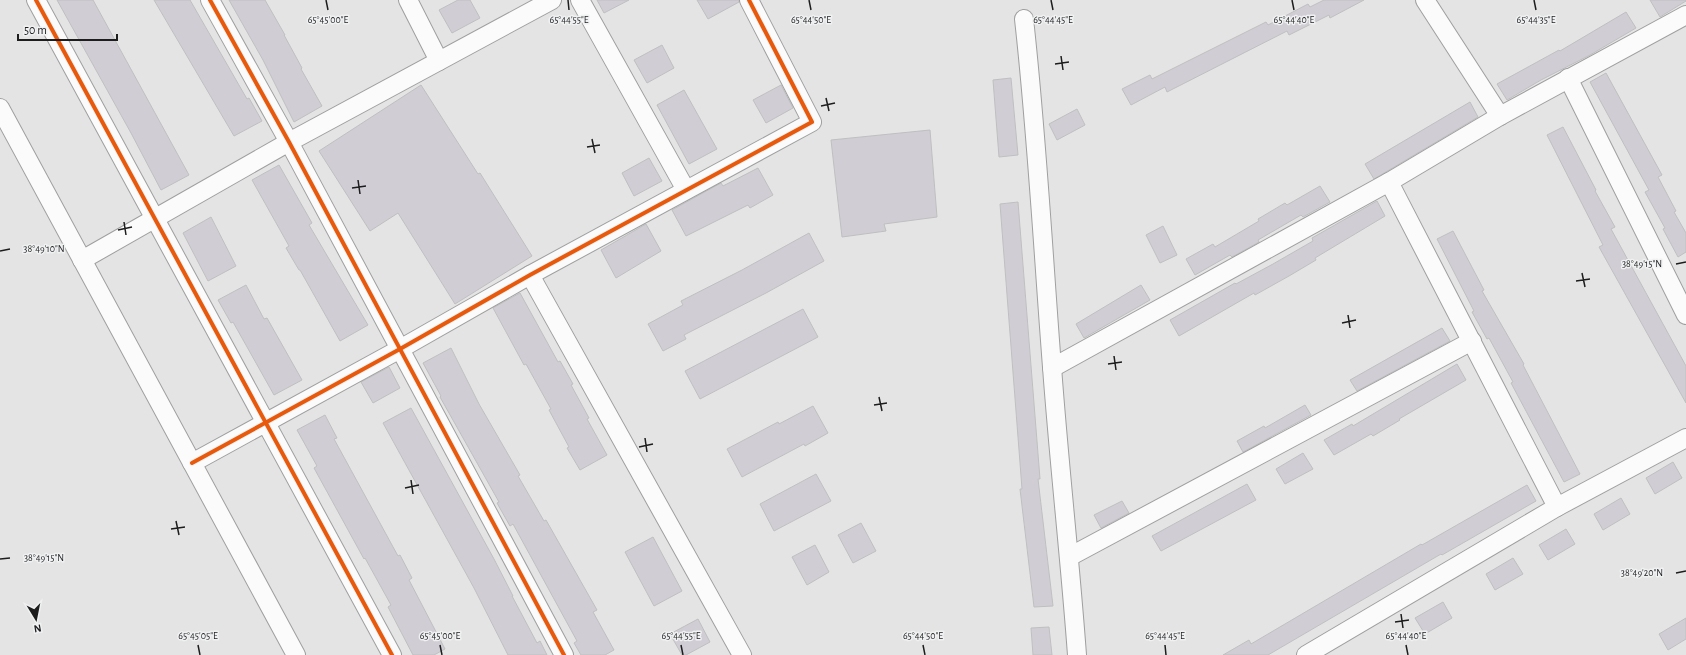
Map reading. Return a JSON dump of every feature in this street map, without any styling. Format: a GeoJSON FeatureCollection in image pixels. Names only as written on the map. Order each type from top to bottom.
{"type":"FeatureCollection","features":[{"type":"Feature","properties":{"kind":"street"},"geometry":{"type":"LineString","coordinates":[[36,0],[392,655]]}},
{"type":"Feature","properties":{"kind":"street"},"geometry":{"type":"LineString","coordinates":[[210,0],[289,142],[564,655]]}},
{"type":"Feature","properties":{"kind":"street"},"geometry":{"type":"LineString","coordinates":[[408,0],[439,61]]}},
{"type":"Feature","properties":{"kind":"street"},"geometry":{"type":"LineString","coordinates":[[82,260],[289,142],[552,0]]}},
{"type":"Feature","properties":{"kind":"street"},"geometry":{"type":"LineString","coordinates":[[580,0],[686,190]]}},
{"type":"Feature","properties":{"kind":"street"},"geometry":{"type":"LineString","coordinates":[[192,463],[266,421],[400,349],[530,275],[812,122],[749,0]]}},
{"type":"Feature","properties":{"kind":"street"},"geometry":{"type":"LineString","coordinates":[[1425,0],[1500,116]]}},
{"type":"Feature","properties":{"kind":"street"},"geometry":{"type":"LineString","coordinates":[[1052,368],[1389,182],[1500,116],[1568,78],[1686,15]]}},
{"type":"Feature","properties":{"kind":"street"},"geometry":{"type":"LineString","coordinates":[[1024,19],[1034,105],[1052,368],[1070,557],[1077,655]]}},
{"type":"Feature","properties":{"kind":"street"},"geometry":{"type":"LineString","coordinates":[[1568,78],[1686,315]]}},
{"type":"Feature","properties":{"kind":"street"},"geometry":{"type":"LineString","coordinates":[[0,108],[296,655]]}},
{"type":"Feature","properties":{"kind":"street"},"geometry":{"type":"LineString","coordinates":[[1389,182],[1557,507]]}},
{"type":"Feature","properties":{"kind":"street"},"geometry":{"type":"LineString","coordinates":[[530,275],[742,655]]}},
{"type":"Feature","properties":{"kind":"street"},"geometry":{"type":"LineString","coordinates":[[1070,557],[1472,341]]}},
{"type":"Feature","properties":{"kind":"street"},"geometry":{"type":"LineString","coordinates":[[1306,655],[1557,507],[1686,438]]}},
{"type":"Feature","properties":{"kind":"building"},"geometry":{"type":"Polygon","coordinates":[[[57,0],[93,0],[189,175],[161,190],[57,0]]]}},
{"type":"Feature","properties":{"kind":"building"},"geometry":{"type":"Polygon","coordinates":[[[154,0],[190,0],[247,99],[249,98],[262,121],[234,136],[154,0]]]}},
{"type":"Feature","properties":{"kind":"building"},"geometry":{"type":"Polygon","coordinates":[[[229,0],[265,0],[322,106],[294,122],[263,60],[229,0]]]}},
{"type":"Feature","properties":{"kind":"building"},"geometry":{"type":"Polygon","coordinates":[[[458,0],[470,0],[480,18],[452,33],[439,10],[458,0]]]}},
{"type":"Feature","properties":{"kind":"building"},"geometry":{"type":"Polygon","coordinates":[[[597,0],[629,0],[604,13],[597,0]]]}},
{"type":"Feature","properties":{"kind":"building"},"geometry":{"type":"Polygon","coordinates":[[[697,0],[739,0],[739,2],[708,19],[697,0]]]}},
{"type":"Feature","properties":{"kind":"building"},"geometry":{"type":"Polygon","coordinates":[[[1324,0],[1364,0],[1330,18],[1329,15],[1289,35],[1287,31],[1167,92],[1165,87],[1131,105],[1122,89],[1150,75],[1152,79],[1266,22],[1268,25],[1308,4],[1310,7],[1324,0]]]}},
{"type":"Feature","properties":{"kind":"building"},"geometry":{"type":"Polygon","coordinates":[[[1650,0],[1686,0],[1686,1],[1660,17],[1650,0]]]}},
{"type":"Feature","properties":{"kind":"building"},"geometry":{"type":"Polygon","coordinates":[[[1626,12],[1636,28],[1507,100],[1497,84],[1559,50],[1560,51],[1626,12]]]}},
{"type":"Feature","properties":{"kind":"building"},"geometry":{"type":"Polygon","coordinates":[[[662,45],[674,68],[647,83],[634,60],[662,45]]]}},
{"type":"Feature","properties":{"kind":"building"},"geometry":{"type":"Polygon","coordinates":[[[1606,73],[1662,175],[1658,177],[1676,211],[1674,212],[1686,233],[1686,252],[1678,257],[1663,229],[1665,228],[1645,192],[1649,190],[1590,82],[1606,73]]]}},
{"type":"Feature","properties":{"kind":"building"},"geometry":{"type":"Polygon","coordinates":[[[1011,78],[1018,155],[999,157],[993,80],[1011,78]]]}},
{"type":"Feature","properties":{"kind":"building"},"geometry":{"type":"Polygon","coordinates":[[[421,85],[478,174],[480,173],[532,256],[455,304],[398,213],[370,231],[319,151],[421,85]]]}},
{"type":"Feature","properties":{"kind":"building"},"geometry":{"type":"Polygon","coordinates":[[[781,85],[793,108],[766,123],[753,100],[781,85]]]}},
{"type":"Feature","properties":{"kind":"building"},"geometry":{"type":"Polygon","coordinates":[[[684,90],[717,149],[689,164],[657,105],[684,90]]]}},
{"type":"Feature","properties":{"kind":"building"},"geometry":{"type":"Polygon","coordinates":[[[1470,102],[1478,117],[1374,179],[1365,164],[1470,102]]]}},
{"type":"Feature","properties":{"kind":"building"},"geometry":{"type":"Polygon","coordinates":[[[1077,109],[1085,125],[1057,140],[1049,124],[1077,109]]]}},
{"type":"Feature","properties":{"kind":"building"},"geometry":{"type":"Polygon","coordinates":[[[1563,127],[1615,227],[1611,229],[1686,366],[1686,403],[1599,247],[1603,245],[1547,135],[1563,127]]]}},
{"type":"Feature","properties":{"kind":"building"},"geometry":{"type":"Polygon","coordinates":[[[930,130],[937,217],[884,224],[886,231],[842,237],[831,140],[930,130]]]}},
{"type":"Feature","properties":{"kind":"building"},"geometry":{"type":"Polygon","coordinates":[[[649,158],[662,181],[634,196],[622,173],[649,158]]]}},
{"type":"Feature","properties":{"kind":"building"},"geometry":{"type":"Polygon","coordinates":[[[279,165],[312,223],[309,225],[368,325],[340,341],[286,248],[289,246],[252,180],[279,165]]]}},
{"type":"Feature","properties":{"kind":"building"},"geometry":{"type":"Polygon","coordinates":[[[758,168],[773,195],[750,208],[748,205],[686,236],[672,210],[721,183],[723,186],[758,168]]]}},
{"type":"Feature","properties":{"kind":"building"},"geometry":{"type":"Polygon","coordinates":[[[1320,186],[1330,202],[1303,217],[1301,215],[1258,240],[1259,242],[1232,257],[1230,255],[1195,275],[1186,259],[1213,244],[1215,247],[1259,221],[1258,219],[1285,203],[1287,205],[1320,186]]]}},
{"type":"Feature","properties":{"kind":"building"},"geometry":{"type":"Polygon","coordinates":[[[1377,201],[1385,216],[1315,258],[1316,260],[1289,276],[1255,295],[1254,293],[1179,336],[1170,320],[1235,283],[1236,284],[1273,264],[1313,241],[1312,238],[1377,201]]]}},
{"type":"Feature","properties":{"kind":"building"},"geometry":{"type":"Polygon","coordinates":[[[1018,202],[1040,479],[1038,479],[1053,606],[1034,607],[1020,489],[1022,489],[1000,204],[1018,202]]]}},
{"type":"Feature","properties":{"kind":"building"},"geometry":{"type":"Polygon","coordinates":[[[211,217],[236,266],[208,281],[183,233],[211,217]]]}},
{"type":"Feature","properties":{"kind":"building"},"geometry":{"type":"Polygon","coordinates":[[[646,224],[661,251],[616,278],[601,250],[646,224]]]}},
{"type":"Feature","properties":{"kind":"building"},"geometry":{"type":"Polygon","coordinates":[[[1163,226],[1177,255],[1160,263],[1146,235],[1163,226]]]}},
{"type":"Feature","properties":{"kind":"building"},"geometry":{"type":"Polygon","coordinates":[[[1453,231],[1484,290],[1482,291],[1524,364],[1523,365],[1580,474],[1564,482],[1511,383],[1513,382],[1489,338],[1487,339],[1472,312],[1474,311],[1437,239],[1453,231]]]}},
{"type":"Feature","properties":{"kind":"building"},"geometry":{"type":"Polygon","coordinates":[[[809,233],[824,261],[684,335],[686,339],[663,351],[648,324],[683,305],[681,301],[742,270],[809,233]]]}},
{"type":"Feature","properties":{"kind":"building"},"geometry":{"type":"Polygon","coordinates":[[[246,285],[264,319],[267,318],[302,380],[274,395],[233,322],[231,323],[218,300],[246,285]]]}},
{"type":"Feature","properties":{"kind":"building"},"geometry":{"type":"Polygon","coordinates":[[[1141,285],[1150,300],[1084,338],[1076,324],[1141,285]]]}},
{"type":"Feature","properties":{"kind":"building"},"geometry":{"type":"Polygon","coordinates":[[[520,293],[558,362],[560,361],[573,384],[571,385],[589,418],[587,419],[607,455],[580,470],[567,448],[569,447],[549,410],[551,409],[526,364],[524,365],[493,308],[520,293]]]}},
{"type":"Feature","properties":{"kind":"building"},"geometry":{"type":"Polygon","coordinates":[[[803,309],[818,337],[700,399],[685,371],[803,309]]]}},
{"type":"Feature","properties":{"kind":"building"},"geometry":{"type":"Polygon","coordinates":[[[1442,328],[1450,341],[1357,391],[1350,380],[1442,328]]]}},
{"type":"Feature","properties":{"kind":"building"},"geometry":{"type":"Polygon","coordinates":[[[451,348],[479,404],[520,475],[518,476],[544,521],[546,520],[597,610],[593,612],[614,650],[605,655],[581,655],[574,643],[577,641],[513,524],[510,526],[497,503],[499,502],[440,397],[441,396],[423,363],[451,348]]]}},
{"type":"Feature","properties":{"kind":"building"},"geometry":{"type":"Polygon","coordinates":[[[1457,364],[1466,380],[1373,436],[1371,434],[1334,455],[1324,440],[1352,424],[1353,426],[1457,364]]]}},
{"type":"Feature","properties":{"kind":"building"},"geometry":{"type":"Polygon","coordinates":[[[389,367],[400,388],[373,403],[361,382],[389,367]]]}},
{"type":"Feature","properties":{"kind":"building"},"geometry":{"type":"Polygon","coordinates":[[[1305,405],[1311,415],[1243,452],[1237,441],[1264,426],[1265,428],[1305,405]]]}},
{"type":"Feature","properties":{"kind":"building"},"geometry":{"type":"Polygon","coordinates":[[[813,406],[828,433],[742,477],[727,449],[778,422],[779,424],[813,406]]]}},
{"type":"Feature","properties":{"kind":"building"},"geometry":{"type":"Polygon","coordinates":[[[411,408],[494,559],[537,643],[540,641],[547,655],[508,655],[474,588],[383,423],[411,408]]]}},
{"type":"Feature","properties":{"kind":"building"},"geometry":{"type":"Polygon","coordinates":[[[325,415],[337,438],[334,439],[398,556],[400,555],[412,578],[409,580],[445,649],[434,655],[413,655],[388,607],[391,605],[314,468],[317,466],[297,430],[325,415]]]}},
{"type":"Feature","properties":{"kind":"building"},"geometry":{"type":"Polygon","coordinates":[[[1303,453],[1313,469],[1285,484],[1276,469],[1303,453]]]}},
{"type":"Feature","properties":{"kind":"building"},"geometry":{"type":"Polygon","coordinates":[[[1673,462],[1682,478],[1655,494],[1646,478],[1673,462]]]}},
{"type":"Feature","properties":{"kind":"building"},"geometry":{"type":"Polygon","coordinates":[[[816,474],[831,501],[774,531],[760,504],[816,474]]]}},
{"type":"Feature","properties":{"kind":"building"},"geometry":{"type":"Polygon","coordinates":[[[1247,484],[1256,500],[1161,551],[1152,536],[1247,484]]]}},
{"type":"Feature","properties":{"kind":"building"},"geometry":{"type":"Polygon","coordinates":[[[1527,485],[1536,501],[1442,555],[1441,554],[1268,655],[1223,655],[1249,640],[1251,644],[1421,544],[1422,545],[1527,485]]]}},
{"type":"Feature","properties":{"kind":"building"},"geometry":{"type":"Polygon","coordinates":[[[1621,498],[1630,514],[1603,530],[1594,514],[1621,498]]]}},
{"type":"Feature","properties":{"kind":"building"},"geometry":{"type":"Polygon","coordinates":[[[1122,501],[1129,513],[1101,528],[1094,515],[1122,501]]]}},
{"type":"Feature","properties":{"kind":"building"},"geometry":{"type":"Polygon","coordinates":[[[861,523],[876,551],[853,563],[838,535],[861,523]]]}},
{"type":"Feature","properties":{"kind":"building"},"geometry":{"type":"Polygon","coordinates":[[[1566,529],[1575,544],[1548,560],[1539,545],[1566,529]]]}},
{"type":"Feature","properties":{"kind":"building"},"geometry":{"type":"Polygon","coordinates":[[[653,537],[682,591],[654,606],[625,552],[653,537]]]}},
{"type":"Feature","properties":{"kind":"building"},"geometry":{"type":"Polygon","coordinates":[[[815,545],[829,572],[807,585],[792,557],[815,545]]]}},
{"type":"Feature","properties":{"kind":"building"},"geometry":{"type":"Polygon","coordinates":[[[1513,558],[1523,574],[1495,590],[1486,574],[1513,558]]]}},
{"type":"Feature","properties":{"kind":"building"},"geometry":{"type":"Polygon","coordinates":[[[1443,602],[1452,618],[1425,634],[1415,618],[1443,602]]]}},
{"type":"Feature","properties":{"kind":"building"},"geometry":{"type":"Polygon","coordinates":[[[1686,618],[1686,639],[1668,650],[1659,634],[1686,618]]]}},
{"type":"Feature","properties":{"kind":"building"},"geometry":{"type":"Polygon","coordinates":[[[698,619],[710,642],[686,655],[682,655],[670,634],[698,619]]]}},
{"type":"Feature","properties":{"kind":"building"},"geometry":{"type":"Polygon","coordinates":[[[1049,627],[1052,655],[1033,655],[1031,628],[1049,627]]]}},
{"type":"Feature","properties":{"kind":"cycle path"},"geometry":{"type":"LineString","coordinates":[[36,0],[392,655]]}},
{"type":"Feature","properties":{"kind":"cycle path"},"geometry":{"type":"LineString","coordinates":[[210,0],[289,142],[564,655]]}},
{"type":"Feature","properties":{"kind":"cycle path"},"geometry":{"type":"LineString","coordinates":[[192,463],[400,349],[530,275],[812,122],[749,0]]}}]}
